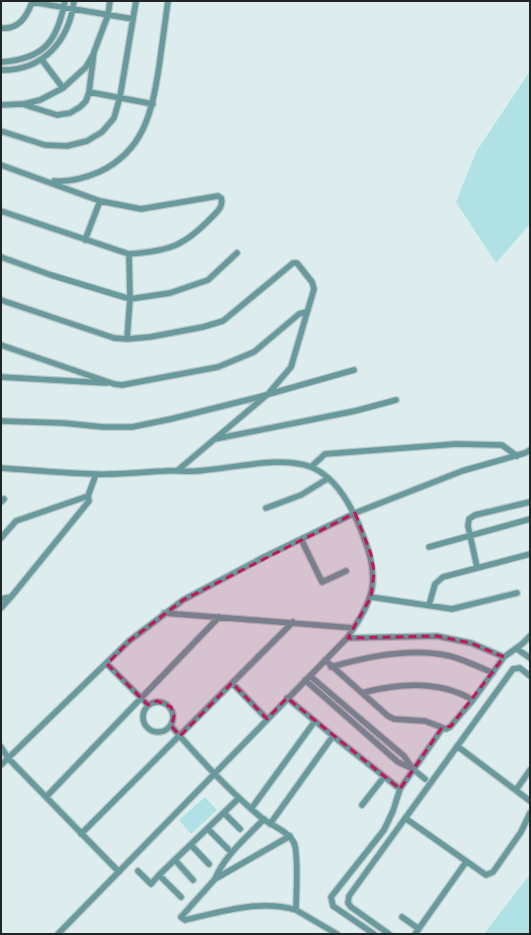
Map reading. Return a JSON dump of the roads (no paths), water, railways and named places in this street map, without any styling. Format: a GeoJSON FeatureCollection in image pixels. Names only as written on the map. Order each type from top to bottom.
{"type":"FeatureCollection","features":[{"type":"Feature","properties":{"kind":"street"},"geometry":{"type":"LineString","coordinates":[[1,28],[6,28],[21,22],[29,11],[31,1],[63,8],[133,19]]}},
{"type":"Feature","properties":{"kind":"street"},"geometry":{"type":"LineString","coordinates":[[1,62],[21,61],[32,57],[44,48],[62,21],[64,1]]}},
{"type":"Feature","properties":{"kind":"street"},"geometry":{"type":"LineString","coordinates":[[1,70],[28,67],[42,60],[59,42],[67,27],[74,1]]}},
{"type":"Feature","properties":{"kind":"street"},"geometry":{"type":"LineString","coordinates":[[1,105],[22,104],[40,100],[62,88],[86,67],[94,52],[108,15],[110,1]]}},
{"type":"Feature","properties":{"kind":"street"},"geometry":{"type":"LineString","coordinates":[[1,131],[45,145],[67,146],[86,142],[102,132],[114,118],[120,97],[136,1]]}},
{"type":"Feature","properties":{"kind":"street"},"geometry":{"type":"LineString","coordinates":[[46,180],[61,182],[90,176],[107,168],[121,158],[139,138],[154,104],[168,1]]}},
{"type":"Feature","properties":{"kind":"street"},"geometry":{"type":"LineString","coordinates":[[22,104],[57,115],[70,114],[86,102],[89,92],[94,52]]}},
{"type":"Feature","properties":{"kind":"street"},"geometry":{"type":"LineString","coordinates":[[42,60],[62,88]]}},
{"type":"Feature","properties":{"kind":"street"},"geometry":{"type":"LineString","coordinates":[[89,92],[154,104]]}},
{"type":"Feature","properties":{"kind":"street"},"geometry":{"type":"LineString","coordinates":[[1,165],[46,180],[100,201],[141,209],[218,196],[221,198],[222,204],[194,235],[157,252],[130,254],[1,211]]}},
{"type":"Feature","properties":{"kind":"street"},"geometry":{"type":"LineString","coordinates":[[85,240],[100,201]]}},
{"type":"Feature","properties":{"kind":"street"},"geometry":{"type":"LineString","coordinates":[[1,257],[51,275],[130,299],[170,293],[208,280],[237,253]]}},
{"type":"Feature","properties":{"kind":"street"},"geometry":{"type":"LineString","coordinates":[[127,339],[130,299],[130,254]]}},
{"type":"Feature","properties":{"kind":"street"},"geometry":{"type":"LineString","coordinates":[[1,300],[100,334],[127,339],[203,327],[223,321],[292,262],[297,263],[312,282],[314,289],[291,366],[268,394],[178,470]]}},
{"type":"Feature","properties":{"kind":"street"},"geometry":{"type":"LineString","coordinates":[[1,377],[122,385],[218,367],[254,352],[299,314],[306,312]]}},
{"type":"Feature","properties":{"kind":"street"},"geometry":{"type":"LineString","coordinates":[[1,345],[114,384]]}},
{"type":"Feature","properties":{"kind":"street"},"geometry":{"type":"LineString","coordinates":[[1,422],[63,423],[103,427],[132,427],[171,420],[354,370]]}},
{"type":"Feature","properties":{"kind":"street"},"geometry":{"type":"LineString","coordinates":[[214,439],[355,412],[396,400]]}},
{"type":"Feature","properties":{"kind":"street"},"geometry":{"type":"LineString","coordinates":[[312,467],[325,454],[456,444],[502,445],[517,456]]}},
{"type":"Feature","properties":{"kind":"street"},"geometry":{"type":"LineString","coordinates":[[1,765],[107,664],[129,641],[183,600],[264,557],[355,513],[462,471],[517,456],[530,450]]}},
{"type":"Feature","properties":{"kind":"street"},"geometry":{"type":"LineString","coordinates":[[1,468],[96,474],[178,470],[196,471],[286,462],[312,467],[327,478],[343,495],[355,513],[373,563],[371,597],[347,638],[58,934]]}},
{"type":"Feature","properties":{"kind":"street"},"geometry":{"type":"LineString","coordinates":[[1,608],[89,501],[88,496],[96,474]]}},
{"type":"Feature","properties":{"kind":"street"},"geometry":{"type":"LineString","coordinates":[[266,508],[301,495],[327,478]]}},
{"type":"Feature","properties":{"kind":"street"},"geometry":{"type":"LineString","coordinates":[[1,538],[16,521],[88,496]]}},
{"type":"Feature","properties":{"kind":"street"},"geometry":{"type":"LineString","coordinates":[[477,567],[467,523],[472,516],[530,502]]}},
{"type":"Feature","properties":{"kind":"street"},"geometry":{"type":"LineString","coordinates":[[428,548],[530,519]]}},
{"type":"Feature","properties":{"kind":"street"},"geometry":{"type":"LineString","coordinates":[[301,539],[322,582],[346,571]]}},
{"type":"Feature","properties":{"kind":"street"},"geometry":{"type":"LineString","coordinates":[[429,605],[433,589],[439,580],[448,575],[530,554]]}},
{"type":"Feature","properties":{"kind":"street"},"geometry":{"type":"LineString","coordinates":[[371,597],[456,608],[517,593]]}},
{"type":"Feature","properties":{"kind":"street"},"geometry":{"type":"LineString","coordinates":[[1,599],[11,596]]}},
{"type":"Feature","properties":{"kind":"street"},"geometry":{"type":"LineString","coordinates":[[164,613],[354,628]]}},
{"type":"Feature","properties":{"kind":"street"},"geometry":{"type":"LineString","coordinates":[[46,797],[219,617]]}},
{"type":"Feature","properties":{"kind":"street"},"geometry":{"type":"LineString","coordinates":[[81,834],[293,622]]}},
{"type":"Feature","properties":{"kind":"street"},"geometry":{"type":"LineString","coordinates":[[347,638],[437,636],[472,643],[504,657]]}},
{"type":"Feature","properties":{"kind":"street"},"geometry":{"type":"LineString","coordinates":[[325,660],[331,667],[391,718],[425,721],[442,729],[450,728],[473,700],[504,657],[517,649],[530,636]]}},
{"type":"Feature","properties":{"kind":"street"},"geometry":{"type":"LineString","coordinates":[[517,649],[530,658]]}},
{"type":"Feature","properties":{"kind":"street"},"geometry":{"type":"LineString","coordinates":[[331,667],[383,655],[431,653],[460,659],[493,673]]}},
{"type":"Feature","properties":{"kind":"street"},"geometry":{"type":"LineString","coordinates":[[107,664],[148,705]]}},
{"type":"Feature","properties":{"kind":"street"},"geometry":{"type":"LineString","coordinates":[[389,934],[351,906],[348,903],[348,898],[405,818],[429,781],[457,746],[513,669],[520,668],[530,676]]}},
{"type":"Feature","properties":{"kind":"street"},"geometry":{"type":"LineString","coordinates":[[310,676],[404,756],[413,768],[429,781]]}},
{"type":"Feature","properties":{"kind":"street"},"geometry":{"type":"LineString","coordinates":[[305,680],[398,762],[413,768]]}},
{"type":"Feature","properties":{"kind":"street"},"geometry":{"type":"LineString","coordinates":[[232,683],[267,719]]}},
{"type":"Feature","properties":{"kind":"street"},"geometry":{"type":"LineString","coordinates":[[362,693],[389,687],[425,686],[450,689],[473,700]]}},
{"type":"Feature","properties":{"kind":"street"},"geometry":{"type":"LineString","coordinates":[[287,698],[400,789]]}},
{"type":"Feature","properties":{"kind":"street"},"geometry":{"type":"LineString","coordinates":[[157,701],[170,707],[174,716],[171,726],[157,732],[148,728],[143,719],[143,714],[148,705],[157,701]]}},
{"type":"Feature","properties":{"kind":"street"},"geometry":{"type":"LineString","coordinates":[[252,809],[315,721]]}},
{"type":"Feature","properties":{"kind":"street"},"geometry":{"type":"LineString","coordinates":[[171,726],[213,774],[270,824],[290,836],[294,842],[296,852],[296,910]]}},
{"type":"Feature","properties":{"kind":"street"},"geometry":{"type":"LineString","coordinates":[[374,934],[334,906],[331,897],[384,830],[394,811],[400,789],[413,768],[442,729]]}},
{"type":"Feature","properties":{"kind":"street"},"geometry":{"type":"LineString","coordinates":[[270,824],[333,736]]}},
{"type":"Feature","properties":{"kind":"street"},"geometry":{"type":"LineString","coordinates":[[457,746],[530,801]]}},
{"type":"Feature","properties":{"kind":"street"},"geometry":{"type":"LineString","coordinates":[[1,747],[8,758],[119,872]]}},
{"type":"Feature","properties":{"kind":"street"},"geometry":{"type":"LineString","coordinates":[[516,790],[530,770]]}},
{"type":"Feature","properties":{"kind":"street"},"geometry":{"type":"LineString","coordinates":[[362,806],[384,777]]}},
{"type":"Feature","properties":{"kind":"street"},"geometry":{"type":"LineString","coordinates":[[138,871],[151,884],[239,798]]}},
{"type":"Feature","properties":{"kind":"street"},"geometry":{"type":"LineString","coordinates":[[224,813],[240,829]]}},
{"type":"Feature","properties":{"kind":"street"},"geometry":{"type":"LineString","coordinates":[[405,818],[483,874],[489,874],[493,872],[521,832],[530,813]]}},
{"type":"Feature","properties":{"kind":"street"},"geometry":{"type":"LineString","coordinates":[[216,879],[218,872],[232,852],[264,819]]}},
{"type":"Feature","properties":{"kind":"street"},"geometry":{"type":"LineString","coordinates":[[208,829],[228,849]]}},
{"type":"Feature","properties":{"kind":"street"},"geometry":{"type":"LineString","coordinates":[[290,836],[216,879],[182,915],[182,919],[247,907],[268,905],[296,910],[337,934]]}},
{"type":"Feature","properties":{"kind":"street"},"geometry":{"type":"LineString","coordinates":[[191,845],[209,864]]}},
{"type":"Feature","properties":{"kind":"street"},"geometry":{"type":"LineString","coordinates":[[175,860],[193,880]]}},
{"type":"Feature","properties":{"kind":"street"},"geometry":{"type":"LineString","coordinates":[[402,917],[417,931],[466,862]]}},
{"type":"Feature","properties":{"kind":"street"},"geometry":{"type":"LineString","coordinates":[[159,875],[181,897]]}}]}
